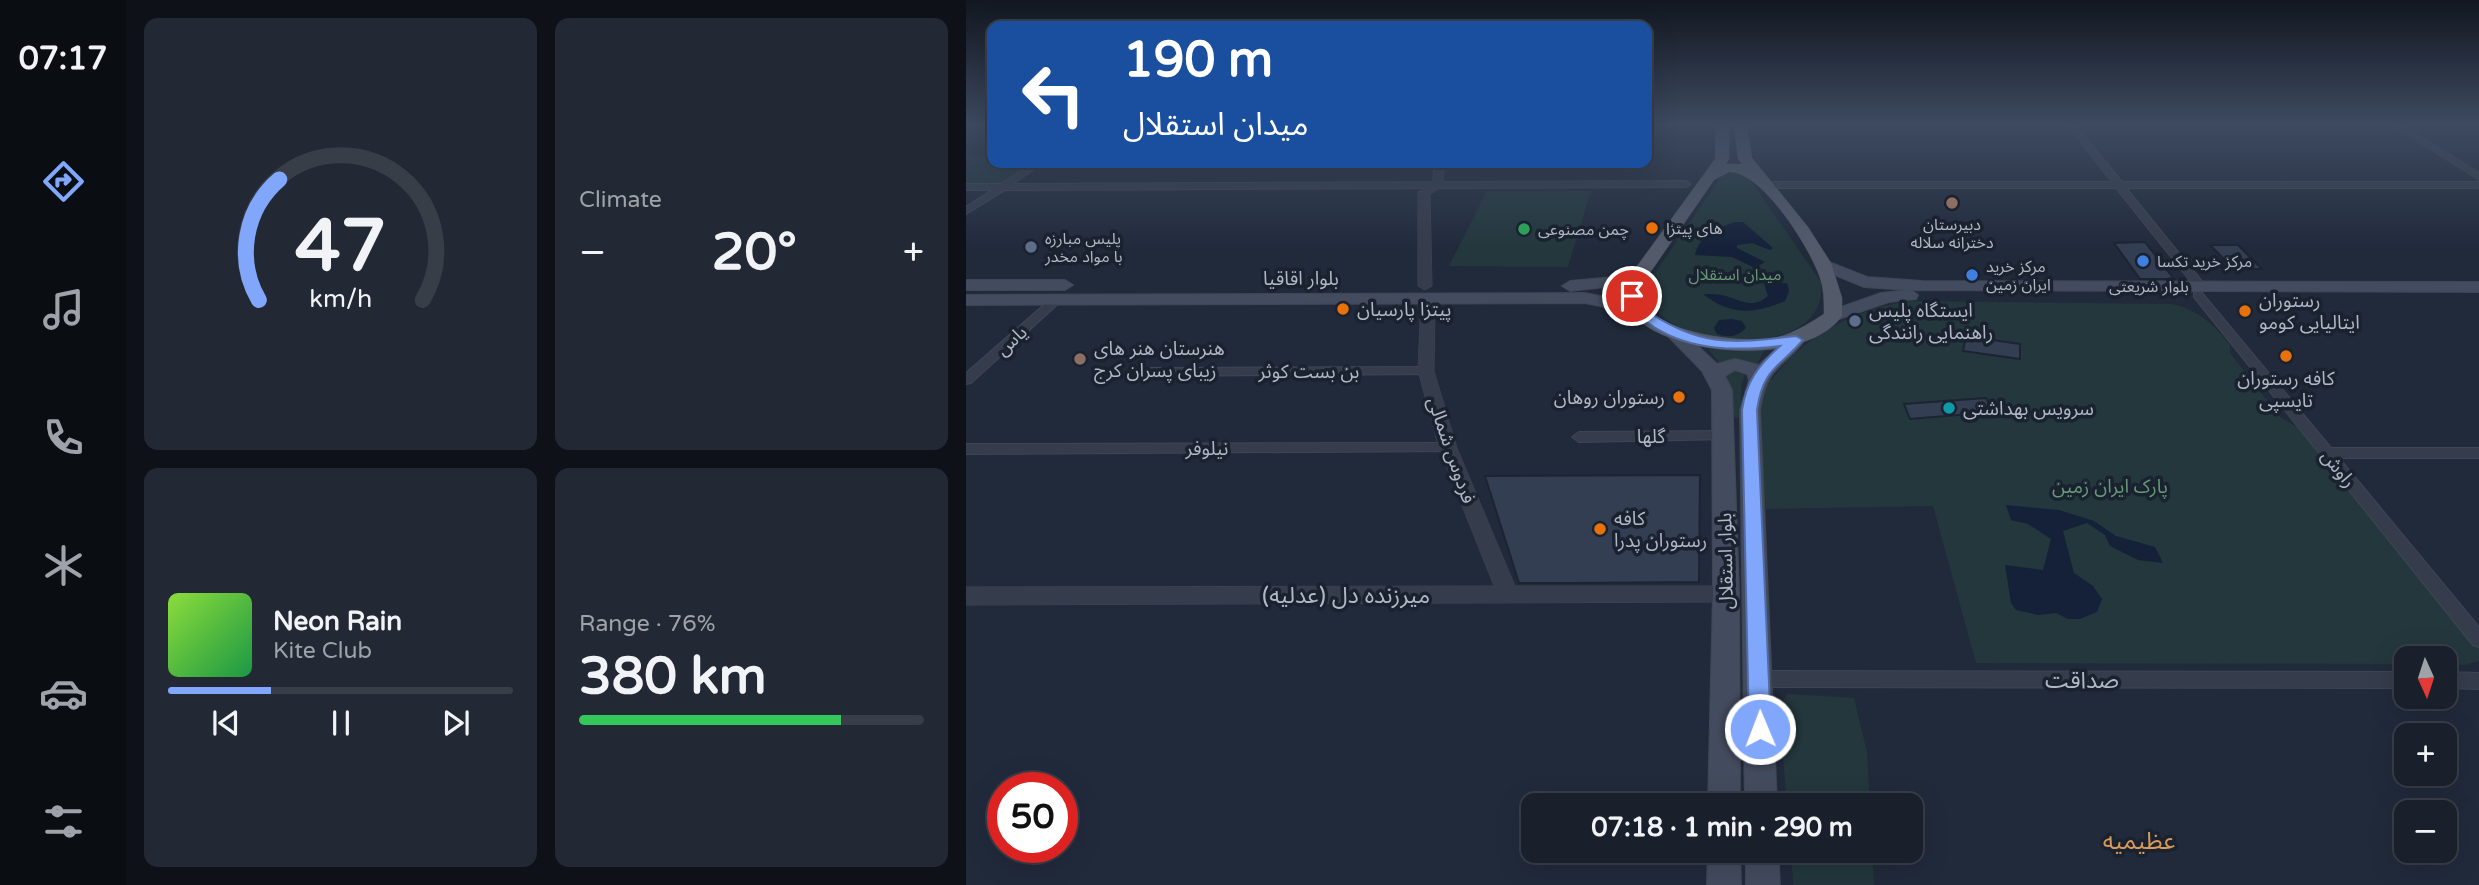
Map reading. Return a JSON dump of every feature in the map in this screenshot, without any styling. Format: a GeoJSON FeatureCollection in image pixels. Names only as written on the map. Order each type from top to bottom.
{"type":"FeatureCollection","features":[{"type":"Feature","properties":{"kind":"main road"},"geometry":{"type":"LineString","coordinates":[[1719,166],[1636,280],[1632,287],[1635,308],[1676,335],[1716,374],[1722,367],[1746,365],[1756,371],[1758,379]]}},
{"type":"Feature","properties":{"kind":"main road"},"geometry":{"type":"LineString","coordinates":[[1676,335],[1725,346],[1768,345],[1796,340],[1833,316],[1836,298],[1824,265],[1752,166]]}},
{"type":"Feature","properties":{"kind":"main road"},"geometry":{"type":"LineString","coordinates":[[1713,176],[1720,169],[1729,168],[1763,179]]}},
{"type":"Feature","properties":{"kind":"main road","name":"بلوار شریعتی"},"geometry":{"type":"LineString","coordinates":[[1824,265],[1864,282],[1922,286],[2479,296]]}},
{"type":"Feature","properties":{"kind":"main road","name":"بلوار اقاقیا"},"geometry":{"type":"LineString","coordinates":[[966,300],[1427,292],[1588,286],[1636,280]]}},
{"type":"Feature","properties":{"kind":"main road"},"geometry":{"type":"LineString","coordinates":[[1864,282],[1855,286],[1854,291],[1867,297],[1887,297]]}},
{"type":"Feature","properties":{"kind":"main road","name":"بلوار اقاقیا"},"geometry":{"type":"LineString","coordinates":[[966,285],[1427,292],[1585,298],[1635,308]]}},
{"type":"Feature","properties":{"kind":"main road","name":"بلوار شریعتی"},"geometry":{"type":"LineString","coordinates":[[1833,316],[1887,297],[2479,287]]}},
{"type":"Feature","properties":{"kind":"main road","name":"بلوار استقلال"},"geometry":{"type":"LineString","coordinates":[[1762,793],[1749,410],[1752,391],[1758,379],[1773,358],[1796,340]]}},
{"type":"Feature","properties":{"kind":"main road","name":"بلوار استقلال"},"geometry":{"type":"LineString","coordinates":[[1716,374],[1722,390],[1724,436],[1724,793]]}},
{"type":"Feature","properties":{"kind":"main road"},"geometry":{"type":"LineString","coordinates":[[1724,863],[1724,885]]}},
{"type":"Feature","properties":{"kind":"main road"},"geometry":{"type":"LineString","coordinates":[[1762,863],[1763,885]]}},
{"type":"Feature","properties":{"kind":"street","name":"راوش"},"geometry":{"type":"LineString","coordinates":[[2104,166],[2327,453],[2479,640]]}},
{"type":"Feature","properties":{"kind":"street"},"geometry":{"type":"LineString","coordinates":[[2462,166],[2479,177]]}},
{"type":"Feature","properties":{"kind":"street"},"geometry":{"type":"LineString","coordinates":[[966,211],[1032,168]]}},
{"type":"Feature","properties":{"kind":"street"},"geometry":{"type":"LineString","coordinates":[[1437,186],[1439,168]]}},
{"type":"Feature","properties":{"kind":"street"},"geometry":{"type":"LineString","coordinates":[[1763,179],[2119,185],[2479,185]]}},
{"type":"Feature","properties":{"kind":"street"},"geometry":{"type":"LineString","coordinates":[[966,187],[1686,184]]}},
{"type":"Feature","properties":{"kind":"street","name":"فردوس شمالی"},"geometry":{"type":"LineString","coordinates":[[1437,186],[1424,192],[1426,371],[1448,448],[1508,594]]}},
{"type":"Feature","properties":{"kind":"street","name":"یاس"},"geometry":{"type":"LineString","coordinates":[[966,380],[1056,300]]}},
{"type":"Feature","properties":{"kind":"street","name":"بن بست کوثر"},"geometry":{"type":"LineString","coordinates":[[1149,372],[1426,371]]}},
{"type":"Feature","properties":{"kind":"street","name":"گلها"},"geometry":{"type":"LineString","coordinates":[[1579,437],[1724,436]]}},
{"type":"Feature","properties":{"kind":"street","name":"نیلوفر"},"geometry":{"type":"LineString","coordinates":[[966,449],[1448,448]]}},
{"type":"Feature","properties":{"kind":"street"},"geometry":{"type":"LineString","coordinates":[[2327,453],[2479,453]]}},
{"type":"Feature","properties":{"kind":"street","name":"میرزنده دل (عدلیه)"},"geometry":{"type":"LineString","coordinates":[[966,596],[1726,594]]}},
{"type":"Feature","properties":{"kind":"street","name":"صداقت"},"geometry":{"type":"LineString","coordinates":[[1759,678],[2394,680]]}},
{"type":"Feature","properties":{"kind":"street"},"geometry":{"type":"LineString","coordinates":[[2457,680],[2479,681]]}},
{"type":"Feature","properties":{"kind":"green space"},"geometry":{"type":"Polygon","coordinates":[[[966,166],[1032,168],[1003,187],[966,187],[966,166]]]}},
{"type":"Feature","properties":{"kind":"green space","name":"میدان استقلال"},"geometry":{"type":"Polygon","coordinates":[[[1725,171],[1746,174],[1821,282],[1816,310],[1796,329],[1766,338],[1732,340],[1698,334],[1670,322],[1652,304],[1650,280],[1725,171]]]}},
{"type":"Feature","properties":{"kind":"green space","name":"چمن مصنوعی"},"geometry":{"type":"Polygon","coordinates":[[[1487,191],[1591,191],[1568,267],[1449,266],[1487,191]]]}},
{"type":"Feature","properties":{"kind":"green space","name":"پارک ایران زمین"},"geometry":{"type":"Polygon","coordinates":[[[1911,301],[2172,304],[2198,314],[2224,337],[2230,345],[2230,353],[2280,417],[2309,434],[2479,642],[2479,661],[2457,665],[2457,646],[2394,646],[2394,664],[1976,663],[1933,506],[1766,509],[1759,423],[1764,390],[1790,359],[1820,335],[1855,316],[1911,301]]]}},
{"type":"Feature","properties":{"kind":"green space"},"geometry":{"type":"Polygon","coordinates":[[[1708,349],[1740,352],[1765,349],[1757,364],[1735,359],[1720,364],[1708,349]]]}},
{"type":"Feature","properties":{"kind":"green space"},"geometry":{"type":"Polygon","coordinates":[[[1729,368],[1746,372],[1741,386],[1741,418],[1733,417],[1731,387],[1725,373],[1729,368]]]}},
{"type":"Feature","properties":{"kind":"green space"},"geometry":{"type":"Polygon","coordinates":[[[1788,694],[1854,698],[1867,752],[1869,793],[1786,793],[1779,705],[1788,694]]]}},
{"type":"Feature","properties":{"kind":"green space"},"geometry":{"type":"Polygon","coordinates":[[[1792,863],[1873,863],[1874,885],[1793,885],[1792,863]]]}},
{"type":"Feature","properties":{"kind":"water"},"geometry":{"type":"Polygon","coordinates":[[[1734,222],[1743,222],[1773,248],[1770,250],[1752,243],[1737,245],[1737,248],[1765,262],[1755,268],[1732,257],[1695,255],[1700,242],[1715,230],[1734,222]]]}},
{"type":"Feature","properties":{"kind":"water"},"geometry":{"type":"Polygon","coordinates":[[[1764,283],[1787,283],[1789,291],[1785,301],[1762,309],[1742,311],[1723,306],[1703,294],[1723,295],[1752,303],[1768,296],[1764,283]]]}},
{"type":"Feature","properties":{"kind":"water"},"geometry":{"type":"Polygon","coordinates":[[[1719,320],[1742,321],[1746,328],[1733,336],[1717,334],[1714,328],[1719,320]]]}},
{"type":"Feature","properties":{"kind":"water"},"geometry":{"type":"Polygon","coordinates":[[[2006,505],[2059,510],[2094,521],[2116,536],[2155,547],[2163,563],[2138,560],[2110,546],[2105,535],[2087,523],[2063,531],[2074,573],[2093,586],[2102,599],[2097,612],[2080,619],[2068,619],[2056,613],[2038,615],[2016,610],[2011,603],[2005,565],[2043,570],[2051,539],[2028,524],[2011,520],[2006,505]]]}},
{"type":"Feature","properties":{"kind":"building","name":"مرکز خرید تکسا"},"geometry":{"type":"Polygon","coordinates":[[[2145,242],[2174,279],[2140,279],[2114,243],[2145,242]]]}},
{"type":"Feature","properties":{"kind":"building"},"geometry":{"type":"Polygon","coordinates":[[[2210,245],[2238,245],[2262,269],[2234,269],[2210,245]]]}},
{"type":"Feature","properties":{"kind":"building"},"geometry":{"type":"Polygon","coordinates":[[[1966,336],[2020,344],[2020,359],[1963,351],[1966,336]]]}},
{"type":"Feature","properties":{"kind":"building","name":"سرویس بهداشتی"},"geometry":{"type":"Polygon","coordinates":[[[1986,398],[1994,412],[1910,419],[1904,404],[1986,398]]]}},
{"type":"Feature","properties":{"kind":"building","name":"کافه رستوران پدرا"},"geometry":{"type":"Polygon","coordinates":[[[1700,475],[1699,582],[1572,583],[1519,583],[1485,476],[1700,475]]]}},
{"type":"Feature","properties":{"kind":"place","name":"دبیرستان دخترانه سلاله"},"geometry":{"type":"Point","coordinates":[1952,203]}},
{"type":"Feature","properties":{"kind":"place","name":"های پیتزا"},"geometry":{"type":"Point","coordinates":[1652,228]}},
{"type":"Feature","properties":{"kind":"place","name":"چمن مصنوعی"},"geometry":{"type":"Point","coordinates":[1524,229]}},
{"type":"Feature","properties":{"kind":"place","name":"پلیس مبارزه با مواد مخدر"},"geometry":{"type":"Point","coordinates":[1031,247]}},
{"type":"Feature","properties":{"kind":"place","name":"مرکز خرید تکسا"},"geometry":{"type":"Point","coordinates":[2143,261]}},
{"type":"Feature","properties":{"kind":"place","name":"مرکز خرید ایران زمین"},"geometry":{"type":"Point","coordinates":[1972,275]}},
{"type":"Feature","properties":{"kind":"place","name":"پیتزا پارسیان"},"geometry":{"type":"Point","coordinates":[1343,309]}},
{"type":"Feature","properties":{"kind":"place","name":"رستوران ایتالیایی کومو"},"geometry":{"type":"Point","coordinates":[2245,311]}},
{"type":"Feature","properties":{"kind":"place","name":"ایستگاه پلیس راهنمایی رانندگی"},"geometry":{"type":"Point","coordinates":[1855,321]}},
{"type":"Feature","properties":{"kind":"place","name":"کافه رستوران تایسپی"},"geometry":{"type":"Point","coordinates":[2286,356]}},
{"type":"Feature","properties":{"kind":"place","name":"هنرستان هنر های زیبای پسران کرج"},"geometry":{"type":"Point","coordinates":[1080,359]}},
{"type":"Feature","properties":{"kind":"place","name":"رستوران روهان"},"geometry":{"type":"Point","coordinates":[1679,397]}},
{"type":"Feature","properties":{"kind":"place","name":"سرویس بهداشتی"},"geometry":{"type":"Point","coordinates":[1949,408]}},
{"type":"Feature","properties":{"kind":"place","name":"کافه رستوران پدرا"},"geometry":{"type":"Point","coordinates":[1600,529]}},
{"type":"Feature","properties":{"kind":"district","name":"عظیمیه"},"geometry":{"type":"Point","coordinates":[2139,841]}},
{"type":"Feature","properties":{"kind":"route"},"geometry":{"type":"LineString","coordinates":[[1632,296],[1635,308],[1676,335],[1725,346],[1768,345],[1796,340],[1765,366],[1752,391],[1749,410],[1760,729]]}}]}
